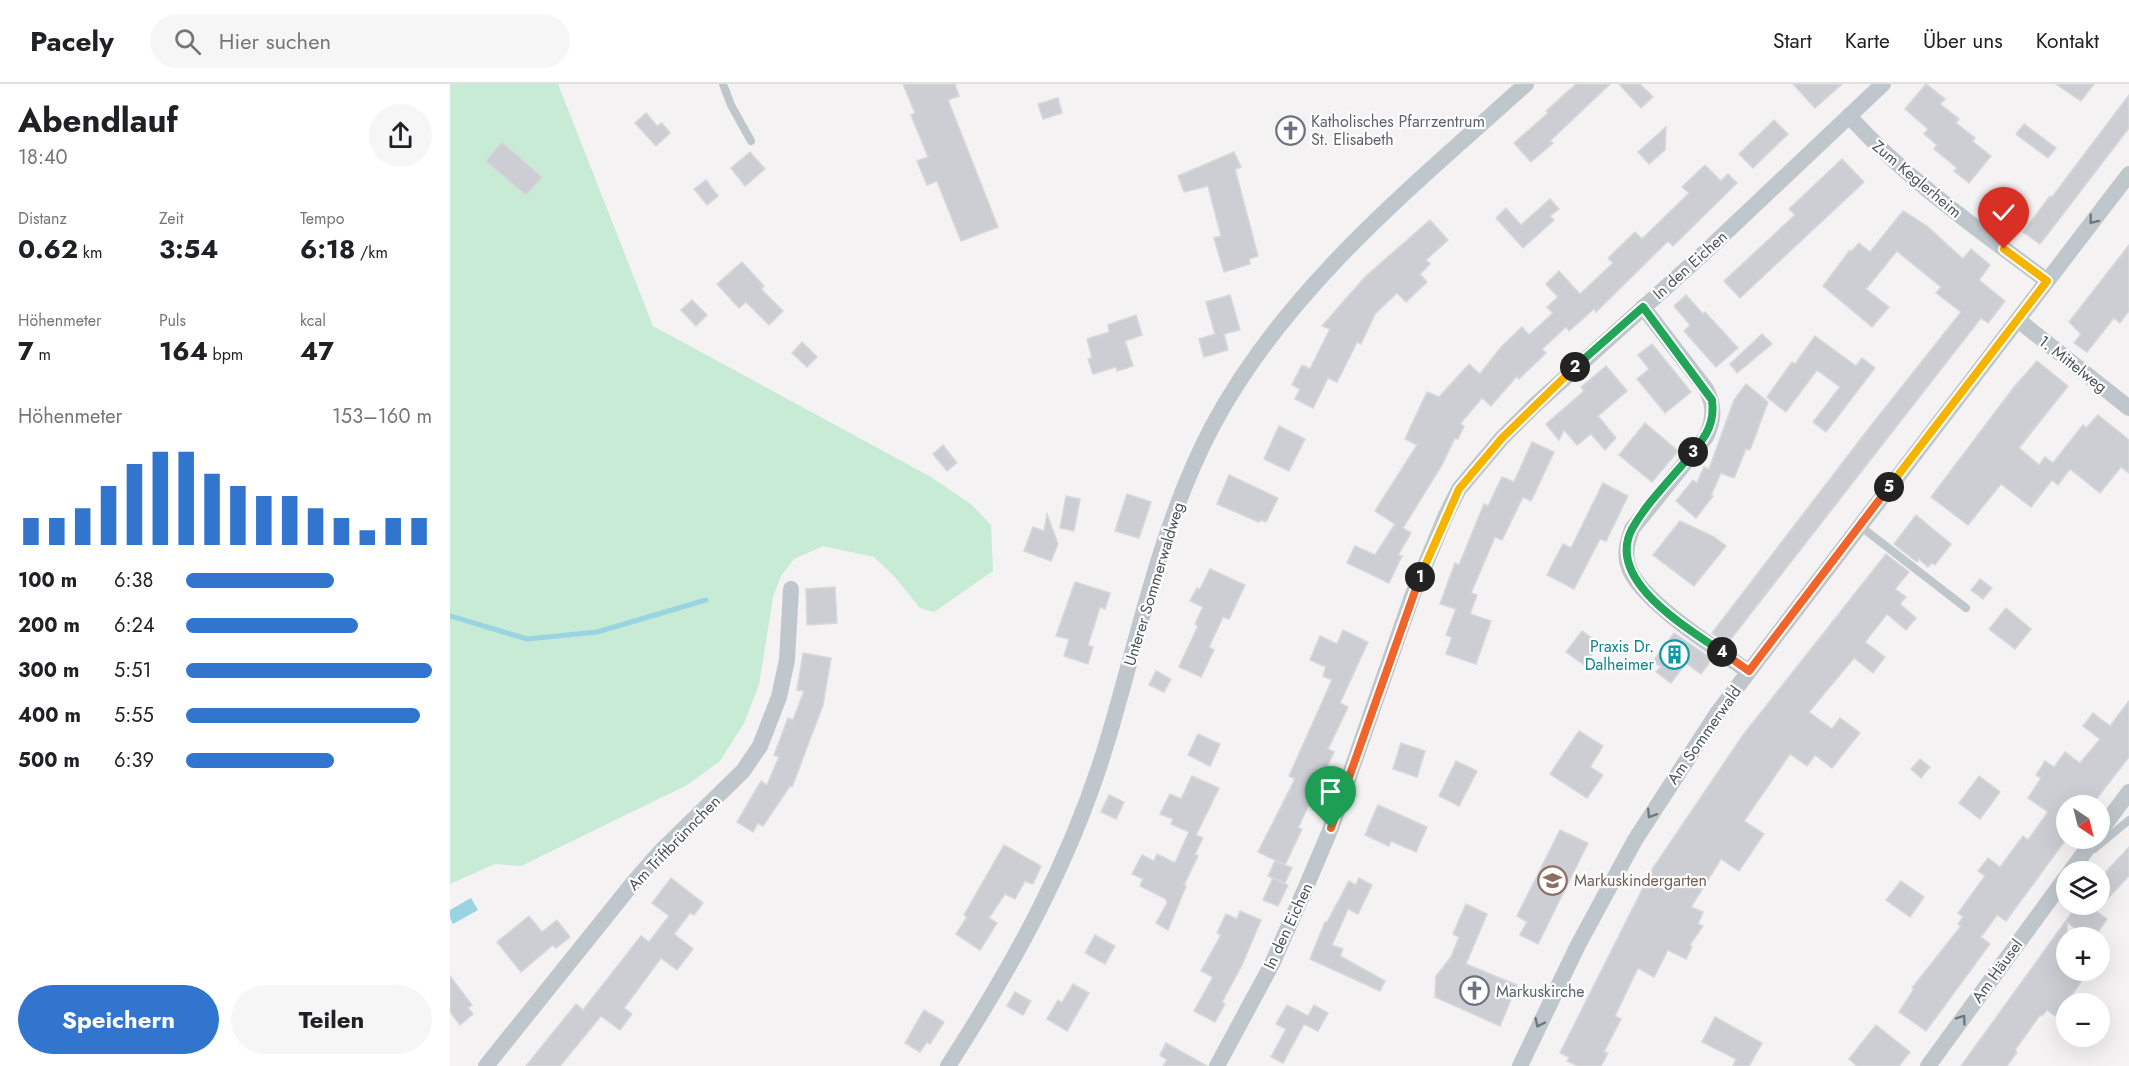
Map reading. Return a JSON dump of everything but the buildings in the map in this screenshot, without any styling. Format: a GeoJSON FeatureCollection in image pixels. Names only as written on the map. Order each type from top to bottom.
{"type":"FeatureCollection","features":[{"type":"Feature","properties":{"kind":"street","name":"In den Eichen"},"geometry":{"type":"LineString","coordinates":[[1217,1066],[1272,964],[1331,828],[1413,594],[1459,489],[1502,438],[1536,404],[1703,254],[1883,84]]}},
{"type":"Feature","properties":{"kind":"street","name":"Unterer Sommerwaldweg"},"geometry":{"type":"LineString","coordinates":[[948,1066],[1010,964],[1063,865],[1107,743],[1176,508],[1213,426],[1273,333],[1329,266],[1518,86]]}},
{"type":"Feature","properties":{"kind":"street","name":"Zum Keglerheim"},"geometry":{"type":"LineString","coordinates":[[1849,116],[1889,158],[2047,281]]}},
{"type":"Feature","properties":{"kind":"street","name":"Am Sommerwald"},"geometry":{"type":"LineString","coordinates":[[1520,1066],[1578,945],[1635,840],[1705,731],[2129,174]]}},
{"type":"Feature","properties":{"kind":"street"},"geometry":{"type":"LineString","coordinates":[[1643,307],[1706,389],[1712,400],[1713,411],[1706,437],[1632,529],[1626,544],[1627,563],[1642,589],[1674,617],[1749,671]]}},
{"type":"Feature","properties":{"kind":"street","name":"1. Mittelweg"},"geometry":{"type":"LineString","coordinates":[[2018,320],[2129,408]]}},
{"type":"Feature","properties":{"kind":"street","name":"Am Triftbrünnchen"},"geometry":{"type":"LineString","coordinates":[[486,1066],[633,883],[660,852],[742,771],[760,746],[779,697],[787,660],[791,589]]}},
{"type":"Feature","properties":{"kind":"street"},"geometry":{"type":"LineString","coordinates":[[2110,818],[2129,792]]}},
{"type":"Feature","properties":{"kind":"street","name":"Am Häusel"},"geometry":{"type":"LineString","coordinates":[[1928,1066],[2056,891]]}},
{"type":"Feature","properties":{"kind":"lane"},"geometry":{"type":"LineString","coordinates":[[723,84],[730,105],[751,141]]}},
{"type":"Feature","properties":{"kind":"lane"},"geometry":{"type":"LineString","coordinates":[[1860,525],[1966,608]]}},
{"type":"Feature","properties":{"kind":"lane","name":"Am Häusel"},"geometry":{"type":"LineString","coordinates":[[2082,861],[2129,820]]}},
{"type":"Feature","properties":{"kind":"green space"},"geometry":{"type":"Polygon","coordinates":[[[450,84],[558,84],[653,326],[931,477],[972,505],[991,525],[993,571],[934,612],[920,608],[894,576],[874,557],[823,546],[794,559],[781,576],[773,597],[759,685],[744,723],[720,761],[687,785],[521,866],[495,864],[450,884],[450,84]]]}},
{"type":"Feature","properties":{"kind":"water"},"geometry":{"type":"Polygon","coordinates":[[[471,898],[478,910],[453,924],[450,910],[471,898]]]}},
{"type":"Feature","properties":{"kind":"waterway"},"geometry":{"type":"LineString","coordinates":[[450,616],[527,639],[597,632],[706,600]]}},
{"type":"Feature","properties":{"kind":"place","name":"Katholisches Pfarrzentrum St. Elisabeth"},"geometry":{"type":"Point","coordinates":[1290,130]}},
{"type":"Feature","properties":{"kind":"place","name":"Praxis Dr. Dalheimer"},"geometry":{"type":"Point","coordinates":[1675,655]}},
{"type":"Feature","properties":{"kind":"place","name":"Markuskindergarten"},"geometry":{"type":"Point","coordinates":[1553,880]}},
{"type":"Feature","properties":{"kind":"place","name":"Markuskirche"},"geometry":{"type":"Point","coordinates":[1475,991]}},
{"type":"Feature","properties":{"kind":"route"},"geometry":{"type":"LineString","coordinates":[[1331,828],[1413,594],[1431,548],[1459,489],[1477,465],[1536,404],[1643,307],[1706,389],[1712,400],[1713,411],[1706,437],[1632,529],[1626,544],[1627,563],[1642,589],[1674,617],[1749,671],[2047,281],[2004,249]]}}]}
